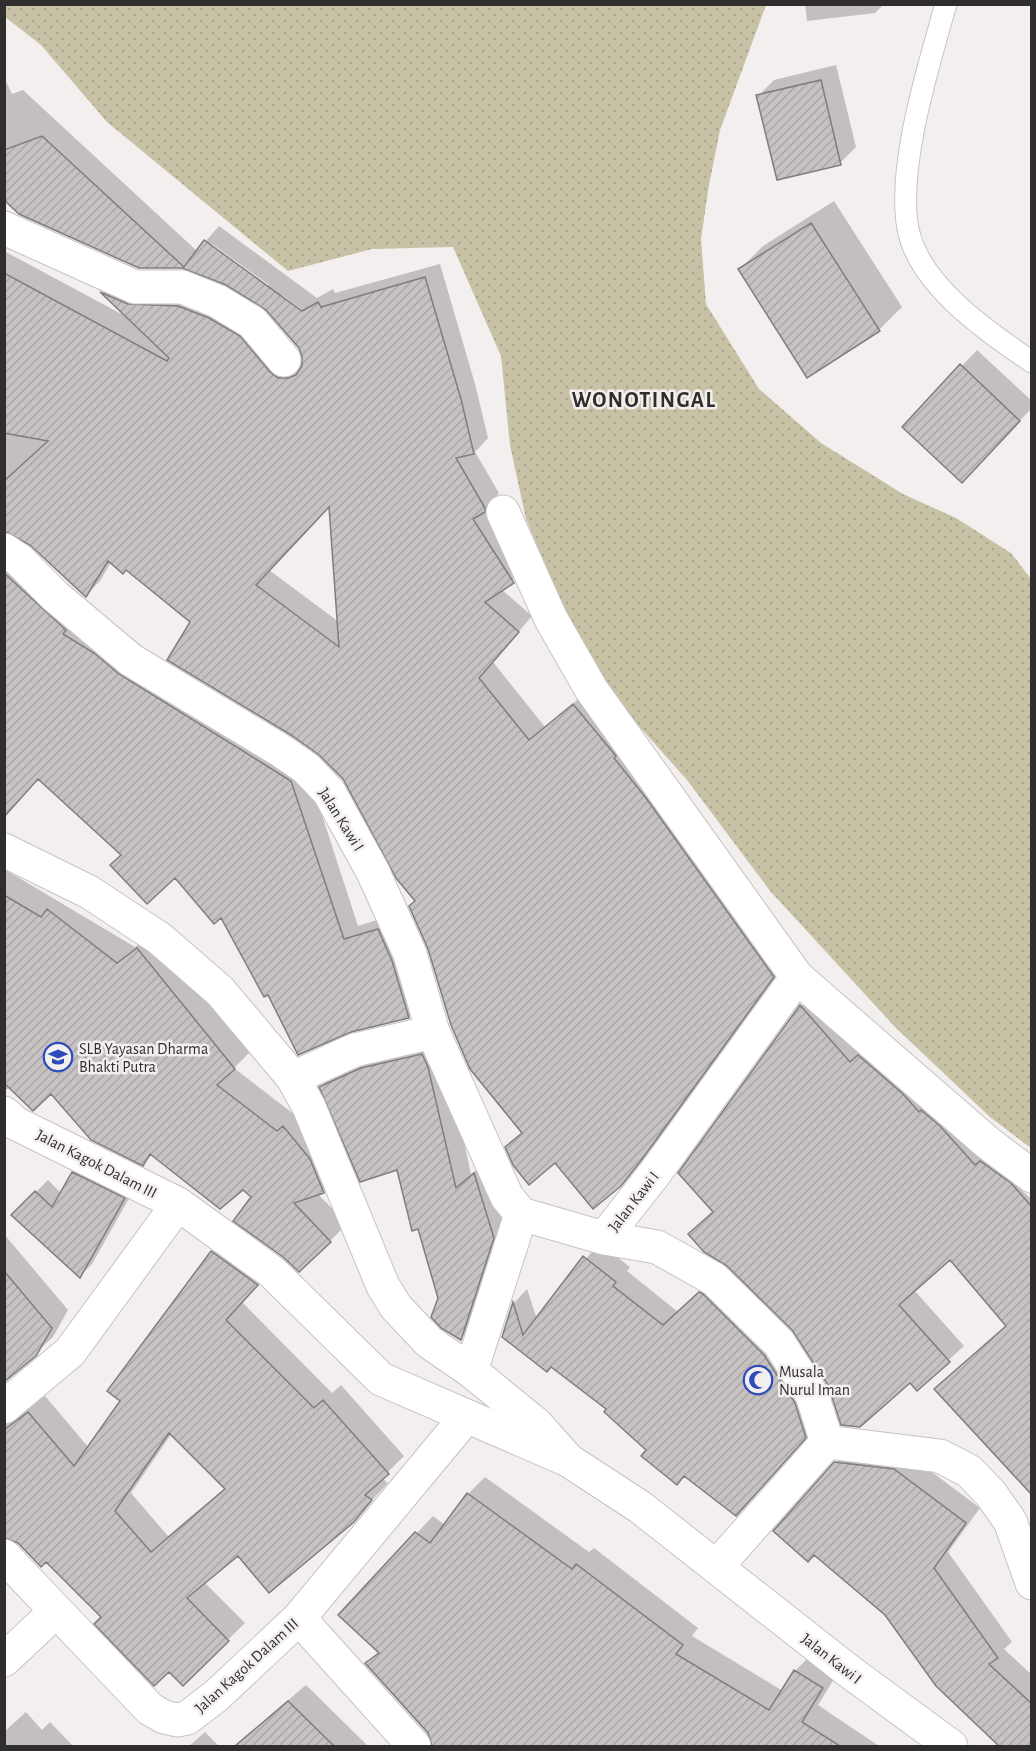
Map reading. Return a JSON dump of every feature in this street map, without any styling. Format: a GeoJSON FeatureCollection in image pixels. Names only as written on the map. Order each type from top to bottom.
{"type":"FeatureCollection","features":[{"type":"Feature","properties":{"kind":"street"},"geometry":{"type":"LineString","coordinates":[[4,228],[135,287],[182,287],[217,301],[252,322],[284,360]]}},
{"type":"Feature","properties":{"kind":"street"},"geometry":{"type":"LineString","coordinates":[[503,512],[551,619],[591,689],[796,977],[988,1143],[1032,1176]]}},
{"type":"Feature","properties":{"kind":"street","name":"Jalan Kawi I"},"geometry":{"type":"LineString","coordinates":[[4,550],[19,560],[55,596],[130,660],[280,750],[306,768],[329,792],[373,872],[410,954],[433,1032],[507,1197],[521,1214],[604,1238],[655,1173],[796,977]]}},
{"type":"Feature","properties":{"kind":"street","name":"Jalan Kawi I"},"geometry":{"type":"LineString","coordinates":[[4,850],[89,892],[159,938],[220,991],[293,1078],[309,1107],[383,1286],[396,1307],[429,1342],[471,1371],[536,1424],[568,1460],[640,1507],[850,1672],[951,1746]]}},
{"type":"Feature","properties":{"kind":"street"},"geometry":{"type":"LineString","coordinates":[[293,1078],[356,1050],[433,1032]]}},
{"type":"Feature","properties":{"kind":"street","name":"Jalan Kagok Dalam III"},"geometry":{"type":"LineString","coordinates":[[8,1121],[178,1204],[272,1272],[381,1379],[568,1460]]}},
{"type":"Feature","properties":{"kind":"street","name":"Jalan Kagok Dalam III"},"geometry":{"type":"LineString","coordinates":[[4,1407],[70,1352],[178,1204]]}},
{"type":"Feature","properties":{"kind":"street"},"geometry":{"type":"LineString","coordinates":[[471,1371],[521,1214]]}},
{"type":"Feature","properties":{"kind":"street"},"geometry":{"type":"LineString","coordinates":[[604,1238],[657,1247],[714,1279],[779,1343],[812,1395],[827,1442]]}},
{"type":"Feature","properties":{"kind":"street","name":"Jalan Kagok Dalam III"},"geometry":{"type":"LineString","coordinates":[[4,1556],[150,1709],[177,1720],[187,1718],[216,1696],[299,1617],[465,1417]]}},
{"type":"Feature","properties":{"kind":"street"},"geometry":{"type":"LineString","coordinates":[[717,1566],[827,1442]]}},
{"type":"Feature","properties":{"kind":"street"},"geometry":{"type":"LineString","coordinates":[[827,1442],[940,1456],[969,1471],[991,1494],[1010,1521],[1032,1582]]}},
{"type":"Feature","properties":{"kind":"street"},"geometry":{"type":"LineString","coordinates":[[4,1660],[56,1611]]}},
{"type":"Feature","properties":{"kind":"street"},"geometry":{"type":"LineString","coordinates":[[299,1617],[414,1746]]}},
{"type":"Feature","properties":{"kind":"lane"},"geometry":{"type":"LineString","coordinates":[[946,4],[913,136],[906,196],[910,237],[926,268],[952,300],[992,335],[1032,363]]}},
{"type":"Feature","properties":{"kind":"shaded area"},"geometry":{"type":"Polygon","coordinates":[[[4,5],[766,5],[720,130],[701,239],[706,304],[759,389],[821,443],[903,494],[956,518],[1011,553],[1031,579],[1031,1148],[990,1117],[895,1027],[771,892],[687,780],[591,672],[526,519],[510,445],[501,356],[453,247],[372,249],[288,271],[107,122],[41,45],[5,17],[4,5]]]}},
{"type":"Feature","properties":{"kind":"building"},"geometry":{"type":"Polygon","coordinates":[[[821,80],[841,165],[777,180],[756,95],[821,80]]]}},
{"type":"Feature","properties":{"kind":"building"},"geometry":{"type":"Polygon","coordinates":[[[42,136],[184,267],[204,240],[302,311],[318,302],[321,307],[425,277],[461,399],[474,454],[456,458],[485,508],[485,512],[473,519],[514,583],[485,602],[519,632],[479,678],[529,740],[573,704],[616,756],[614,758],[646,798],[774,977],[640,1162],[621,1186],[593,1209],[555,1163],[529,1185],[513,1165],[505,1147],[522,1133],[470,1069],[451,1025],[428,949],[409,906],[415,901],[396,878],[343,779],[319,755],[291,735],[167,660],[190,622],[126,570],[123,574],[108,561],[86,597],[30,545],[4,531],[4,481],[48,441],[4,433],[4,273],[167,361],[169,358],[100,292],[128,304],[178,306],[209,318],[240,336],[270,372],[278,378],[296,375],[302,366],[302,357],[299,348],[266,310],[226,285],[182,268],[139,268],[19,214],[4,200],[4,150],[42,136]],[[329,507],[256,585],[339,647],[329,507]]]}},
{"type":"Feature","properties":{"kind":"building"},"geometry":{"type":"Polygon","coordinates":[[[811,223],[880,331],[807,378],[738,269],[811,223]]]}},
{"type":"Feature","properties":{"kind":"building"},"geometry":{"type":"Polygon","coordinates":[[[960,364],[1020,421],[962,483],[902,427],[960,364]]]}},
{"type":"Feature","properties":{"kind":"building"},"geometry":{"type":"Polygon","coordinates":[[[4,573],[66,630],[63,634],[94,653],[119,674],[291,781],[344,939],[378,929],[392,961],[409,1018],[351,1032],[298,1055],[268,995],[264,997],[221,918],[214,924],[175,878],[147,904],[110,865],[121,855],[38,779],[4,817],[4,573]]]}},
{"type":"Feature","properties":{"kind":"building"},"geometry":{"type":"Polygon","coordinates":[[[4,895],[41,917],[47,909],[117,963],[137,948],[235,1069],[217,1085],[277,1131],[283,1126],[310,1159],[324,1193],[294,1203],[331,1242],[299,1272],[283,1257],[233,1221],[251,1197],[243,1190],[220,1209],[150,1154],[143,1166],[91,1140],[51,1094],[33,1111],[4,1083],[4,895]]]}},
{"type":"Feature","properties":{"kind":"building"},"geometry":{"type":"Polygon","coordinates":[[[800,1005],[850,1062],[858,1055],[903,1094],[919,1112],[921,1110],[940,1126],[975,1165],[980,1161],[1011,1183],[1032,1207],[1032,1495],[934,1389],[1006,1326],[950,1260],[899,1305],[950,1362],[917,1391],[910,1383],[860,1427],[841,1425],[828,1385],[792,1330],[727,1266],[704,1252],[688,1234],[713,1212],[678,1173],[800,1005]]]}},
{"type":"Feature","properties":{"kind":"building"},"geometry":{"type":"Polygon","coordinates":[[[422,1054],[428,1067],[456,1188],[474,1173],[494,1238],[461,1340],[441,1328],[431,1317],[438,1298],[418,1229],[412,1231],[397,1170],[360,1182],[319,1087],[361,1068],[422,1054]]]}},
{"type":"Feature","properties":{"kind":"building"},"geometry":{"type":"Polygon","coordinates":[[[72,1172],[125,1198],[80,1278],[11,1215],[35,1191],[52,1207],[72,1172]]]}},
{"type":"Feature","properties":{"kind":"building"},"geometry":{"type":"Polygon","coordinates":[[[211,1251],[258,1285],[226,1320],[314,1408],[323,1400],[389,1474],[365,1495],[372,1500],[354,1522],[269,1593],[238,1556],[187,1598],[229,1641],[183,1686],[169,1672],[154,1686],[94,1624],[101,1617],[46,1562],[41,1567],[18,1543],[4,1538],[4,1430],[28,1412],[74,1466],[120,1401],[107,1391],[211,1251]],[[169,1433],[115,1511],[151,1552],[225,1489],[169,1433]]]}},
{"type":"Feature","properties":{"kind":"building"},"geometry":{"type":"Polygon","coordinates":[[[583,1256],[616,1282],[613,1286],[663,1325],[699,1292],[703,1294],[764,1355],[795,1403],[806,1438],[736,1516],[684,1476],[677,1485],[641,1456],[646,1450],[604,1412],[606,1409],[551,1367],[547,1372],[502,1337],[513,1302],[523,1335],[583,1256]]]}},
{"type":"Feature","properties":{"kind":"building"},"geometry":{"type":"Polygon","coordinates":[[[4,1271],[52,1328],[36,1356],[4,1382],[4,1271]]]}},
{"type":"Feature","properties":{"kind":"building"},"geometry":{"type":"Polygon","coordinates":[[[834,1462],[894,1469],[966,1523],[934,1568],[998,1658],[989,1664],[1032,1704],[1032,1746],[999,1746],[936,1686],[885,1615],[814,1555],[808,1562],[773,1531],[834,1462]]]}},
{"type":"Feature","properties":{"kind":"building"},"geometry":{"type":"Polygon","coordinates":[[[467,1493],[572,1569],[576,1564],[683,1645],[676,1654],[769,1710],[794,1670],[823,1688],[802,1722],[840,1746],[432,1746],[428,1733],[365,1663],[379,1653],[338,1615],[415,1532],[430,1543],[467,1493]]]}},
{"type":"Feature","properties":{"kind":"building"},"geometry":{"type":"Polygon","coordinates":[[[288,1701],[334,1746],[235,1746],[288,1701]]]}},
{"type":"Feature","properties":{"kind":"place","name":"SLB Yayasan Dharma Bhakti Putra"},"geometry":{"type":"Point","coordinates":[58,1057]}},
{"type":"Feature","properties":{"kind":"place","name":"Musala Nurul Iman"},"geometry":{"type":"Point","coordinates":[758,1380]}},
{"type":"Feature","properties":{"kind":"district","name":"WONOTINGAL"},"geometry":{"type":"Point","coordinates":[644,399]}}]}
